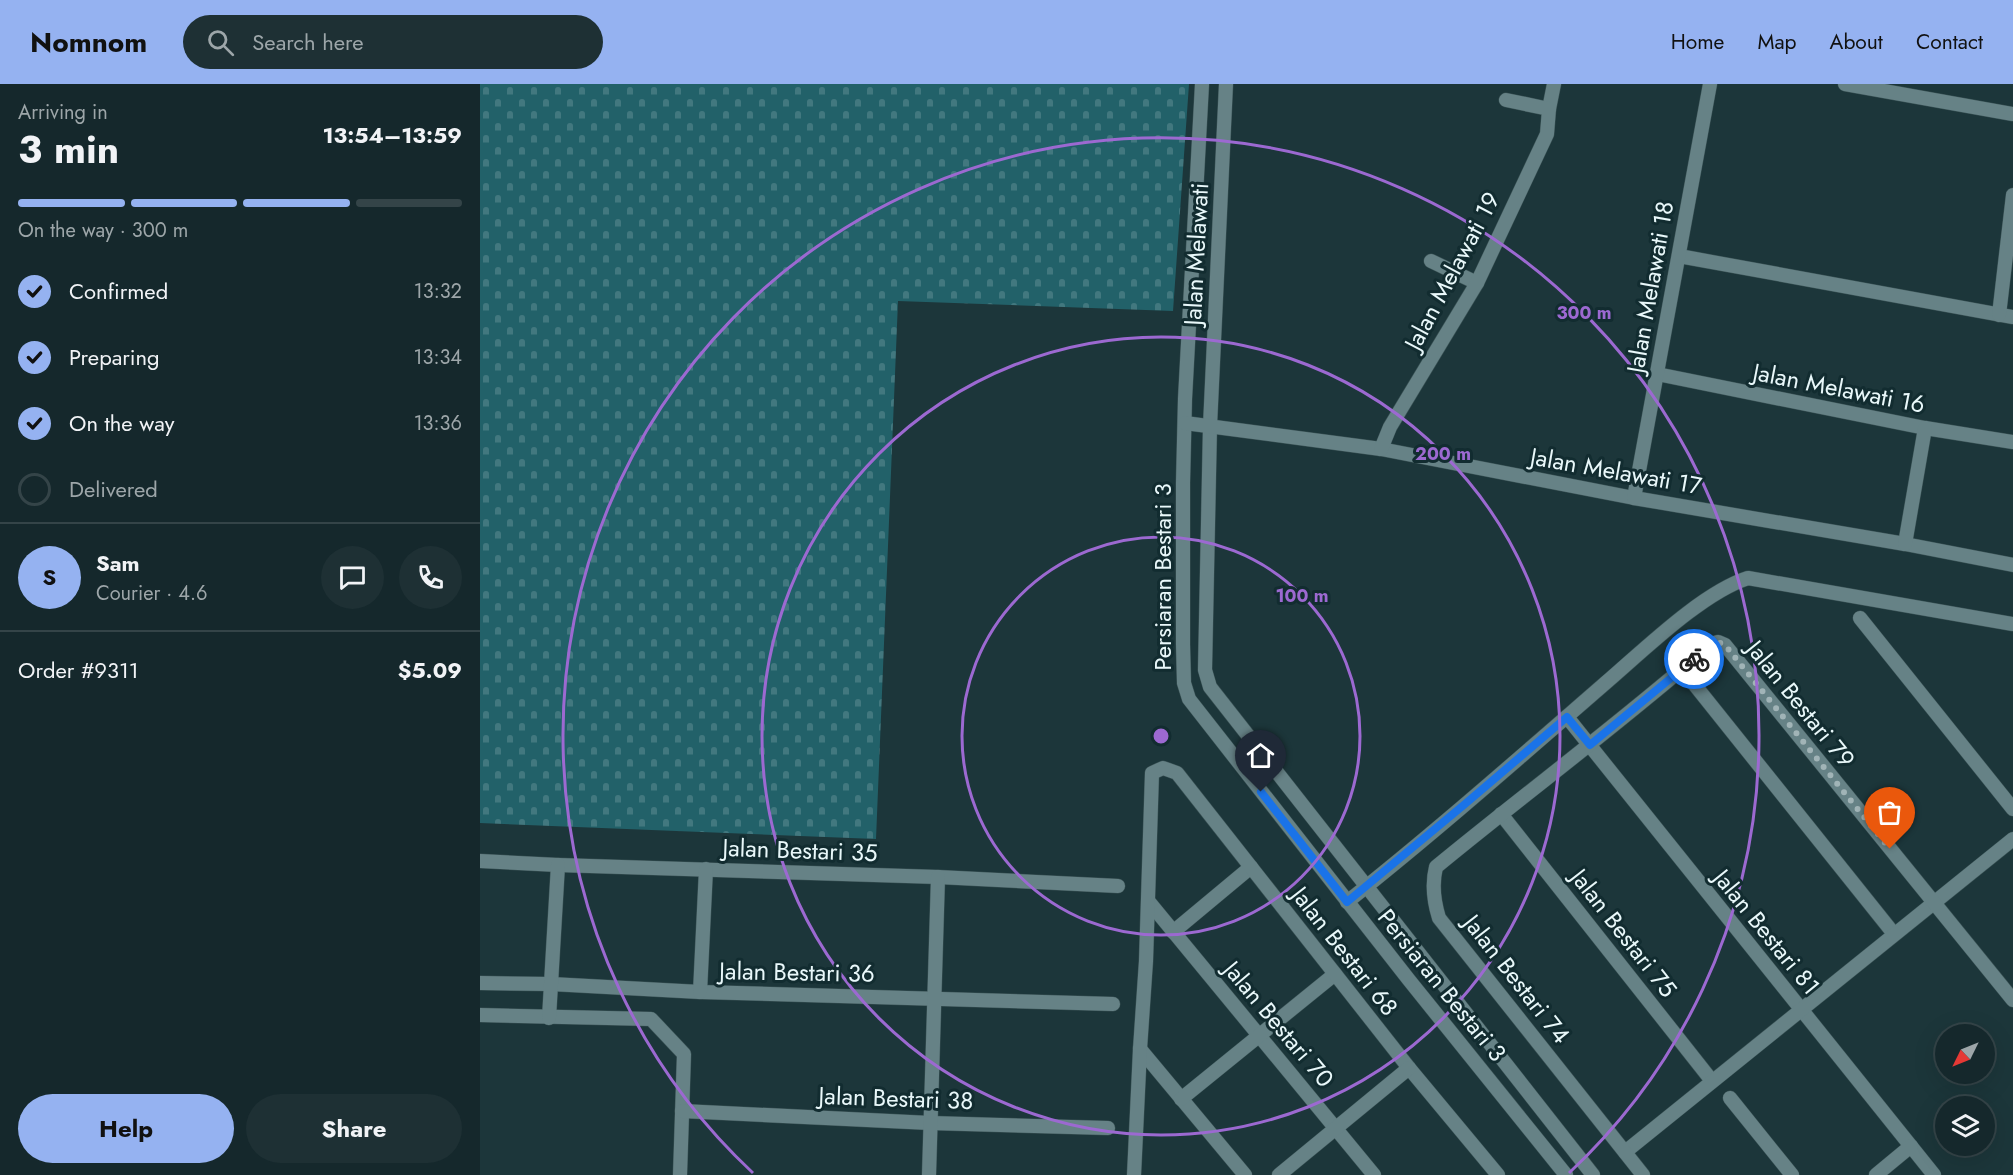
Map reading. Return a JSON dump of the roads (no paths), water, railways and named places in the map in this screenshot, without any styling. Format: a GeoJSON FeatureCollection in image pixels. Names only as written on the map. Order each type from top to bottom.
{"type":"FeatureCollection","features":[{"type":"Feature","properties":{"kind":"street","name":"Jalan Melawati"},"geometry":{"type":"LineString","coordinates":[[1185,423],[1202,84]]}},
{"type":"Feature","properties":{"kind":"street","name":"Jalan Melawati"},"geometry":{"type":"LineString","coordinates":[[1210,426],[1226,84]]}},
{"type":"Feature","properties":{"kind":"street","name":"Jalan Melawati 19"},"geometry":{"type":"LineString","coordinates":[[1381,449],[1390,427],[1477,283],[1547,134],[1554,84]]}},
{"type":"Feature","properties":{"kind":"street","name":"Jalan Melawati 18"},"geometry":{"type":"LineString","coordinates":[[1634,498],[1710,84]]}},
{"type":"Feature","properties":{"kind":"street"},"geometry":{"type":"LineString","coordinates":[[1845,84],[2013,114]]}},
{"type":"Feature","properties":{"kind":"street"},"geometry":{"type":"LineString","coordinates":[[1506,100],[1549,110]]}},
{"type":"Feature","properties":{"kind":"street"},"geometry":{"type":"LineString","coordinates":[[1679,256],[2006,316],[2013,195]]}},
{"type":"Feature","properties":{"kind":"street"},"geometry":{"type":"LineString","coordinates":[[1431,261],[1477,283]]}},
{"type":"Feature","properties":{"kind":"street","name":"Jalan Melawati 16"},"geometry":{"type":"LineString","coordinates":[[1657,374],[1925,428],[2013,442]]}},
{"type":"Feature","properties":{"kind":"street","name":"Jalan Melawati 17"},"geometry":{"type":"LineString","coordinates":[[1185,423],[1381,449],[1634,498],[1905,544],[2013,565]]}},
{"type":"Feature","properties":{"kind":"street","name":"Persiaran Bestari 3"},"geometry":{"type":"LineString","coordinates":[[1185,423],[1183,644],[1184,683],[1189,699],[1347,902],[1566,1175]]}},
{"type":"Feature","properties":{"kind":"street","name":"Persiaran Bestari 3"},"geometry":{"type":"LineString","coordinates":[[1210,426],[1205,670],[1210,687],[1593,1175]]}},
{"type":"Feature","properties":{"kind":"street"},"geometry":{"type":"LineString","coordinates":[[1905,544],[1925,428]]}},
{"type":"Feature","properties":{"kind":"street"},"geometry":{"type":"LineString","coordinates":[[1347,902],[1686,615],[1734,583],[1748,578],[2013,624]]}},
{"type":"Feature","properties":{"kind":"street"},"geometry":{"type":"LineString","coordinates":[[1860,618],[2013,809]]}},
{"type":"Feature","properties":{"kind":"street","name":"Jalan Bestari 79"},"geometry":{"type":"LineString","coordinates":[[1501,813],[1590,745],[1711,644],[1718,642],[1725,645],[2013,1000]]}},
{"type":"Feature","properties":{"kind":"street"},"geometry":{"type":"LineString","coordinates":[[1682,669],[1894,934]]}},
{"type":"Feature","properties":{"kind":"street","name":"Jalan Bestari 81"},"geometry":{"type":"LineString","coordinates":[[1567,717],[1934,1175]]}},
{"type":"Feature","properties":{"kind":"street","name":"Jalan Bestari 68"},"geometry":{"type":"LineString","coordinates":[[1149,902],[1152,773],[1163,768],[1177,773],[1409,1068],[1498,1175]]}},
{"type":"Feature","properties":{"kind":"street","name":"Jalan Bestari 75"},"geometry":{"type":"LineString","coordinates":[[1501,813],[1712,1081]]}},
{"type":"Feature","properties":{"kind":"street","name":"Jalan Bestari 74"},"geometry":{"type":"LineString","coordinates":[[1501,813],[1436,867],[1433,877],[1439,918],[1643,1175]]}},
{"type":"Feature","properties":{"kind":"street"},"geometry":{"type":"LineString","coordinates":[[1625,1152],[2013,839]]}},
{"type":"Feature","properties":{"kind":"street","name":"Jalan Bestari 35"},"geometry":{"type":"LineString","coordinates":[[480,861],[938,877],[1118,886]]}},
{"type":"Feature","properties":{"kind":"street"},"geometry":{"type":"LineString","coordinates":[[549,1018],[558,865]]}},
{"type":"Feature","properties":{"kind":"street"},"geometry":{"type":"LineString","coordinates":[[1173,932],[1251,867]]}},
{"type":"Feature","properties":{"kind":"street"},"geometry":{"type":"LineString","coordinates":[[700,992],[706,869]]}},
{"type":"Feature","properties":{"kind":"street"},"geometry":{"type":"LineString","coordinates":[[928,1175],[938,877]]}},
{"type":"Feature","properties":{"kind":"street"},"geometry":{"type":"LineString","coordinates":[[1134,1175],[1149,902]]}},
{"type":"Feature","properties":{"kind":"street","name":"Jalan Bestari 70"},"geometry":{"type":"LineString","coordinates":[[1149,902],[1374,1175]]}},
{"type":"Feature","properties":{"kind":"street"},"geometry":{"type":"LineString","coordinates":[[1181,1099],[1335,974]]}},
{"type":"Feature","properties":{"kind":"street","name":"Jalan Bestari 36"},"geometry":{"type":"LineString","coordinates":[[480,983],[1113,1004]]}},
{"type":"Feature","properties":{"kind":"street"},"geometry":{"type":"LineString","coordinates":[[480,1015],[651,1019],[684,1054],[680,1175]]}},
{"type":"Feature","properties":{"kind":"street"},"geometry":{"type":"LineString","coordinates":[[1140,1049],[1245,1175]]}},
{"type":"Feature","properties":{"kind":"street"},"geometry":{"type":"LineString","coordinates":[[1279,1175],[1409,1068]]}},
{"type":"Feature","properties":{"kind":"street"},"geometry":{"type":"LineString","coordinates":[[1730,1098],[1792,1175]]}},
{"type":"Feature","properties":{"kind":"street","name":"Jalan Bestari 38"},"geometry":{"type":"LineString","coordinates":[[682,1112],[1108,1128]]}},
{"type":"Feature","properties":{"kind":"street"},"geometry":{"type":"LineString","coordinates":[[1876,1175],[1911,1146]]}}]}
